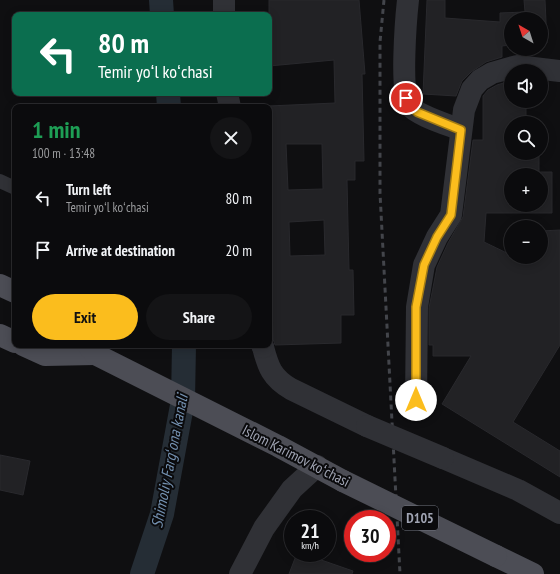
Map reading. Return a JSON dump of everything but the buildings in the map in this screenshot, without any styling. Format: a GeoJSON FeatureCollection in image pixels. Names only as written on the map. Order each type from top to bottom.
{"type":"FeatureCollection","features":[{"type":"Feature","properties":{"kind":"main road"},"geometry":{"type":"LineString","coordinates":[[0,286],[12,291]]}},
{"type":"Feature","properties":{"kind":"main road"},"geometry":{"type":"LineString","coordinates":[[0,335],[12,341]]}},
{"type":"Feature","properties":{"kind":"main road","name":"Islom Karimov koʻchasi"},"geometry":{"type":"LineString","coordinates":[[30,348],[45,355],[92,350],[317,466],[343,481],[496,556]]}},
{"type":"Feature","properties":{"kind":"main road","name":"D105"},"geometry":{"type":"LineString","coordinates":[[496,556],[523,574]]}},
{"type":"Feature","properties":{"kind":"main road","name":"D105"},"geometry":{"type":"LineString","coordinates":[[496,556],[533,574]]}},
{"type":"Feature","properties":{"kind":"street"},"geometry":{"type":"LineString","coordinates":[[224,0],[224,12]]}},
{"type":"Feature","properties":{"kind":"street"},"geometry":{"type":"LineString","coordinates":[[408,0],[405,48],[406,98],[409,105],[417,112],[461,130]]}},
{"type":"Feature","properties":{"kind":"street"},"geometry":{"type":"LineString","coordinates":[[416,400],[416,307],[424,265],[437,237],[451,215],[464,110],[472,89],[486,76],[517,66],[560,71]]}},
{"type":"Feature","properties":{"kind":"street"},"geometry":{"type":"LineString","coordinates":[[263,348],[267,365],[274,376],[282,384],[291,389],[367,426],[518,490],[560,513]]}},
{"type":"Feature","properties":{"kind":"street"},"geometry":{"type":"LineString","coordinates":[[240,574],[264,528],[292,489],[317,466]]}},
{"type":"Feature","properties":{"kind":"lane"},"geometry":{"type":"LineString","coordinates":[[0,181],[12,187]]}},
{"type":"Feature","properties":{"kind":"waterway","name":"Shimoliy Fargʻona kanali"},"geometry":{"type":"LineString","coordinates":[[161,0],[162,12]]}},
{"type":"Feature","properties":{"kind":"waterway","name":"Shimoliy Fargʻona kanali"},"geometry":{"type":"LineString","coordinates":[[168,96],[169,104]]}},
{"type":"Feature","properties":{"kind":"waterway","name":"Shimoliy Fargʻona kanali"},"geometry":{"type":"LineString","coordinates":[[142,574],[162,514],[183,400],[184,348]]}},
{"type":"Feature","properties":{"kind":"railway"},"geometry":{"type":"LineString","coordinates":[[384,0],[380,42],[380,193],[400,574]]}},
{"type":"Feature","properties":{"kind":"route"},"geometry":{"type":"LineString","coordinates":[[406,98],[409,105],[417,112],[461,130],[451,215],[437,237],[424,265],[416,307],[416,400]]}}]}
